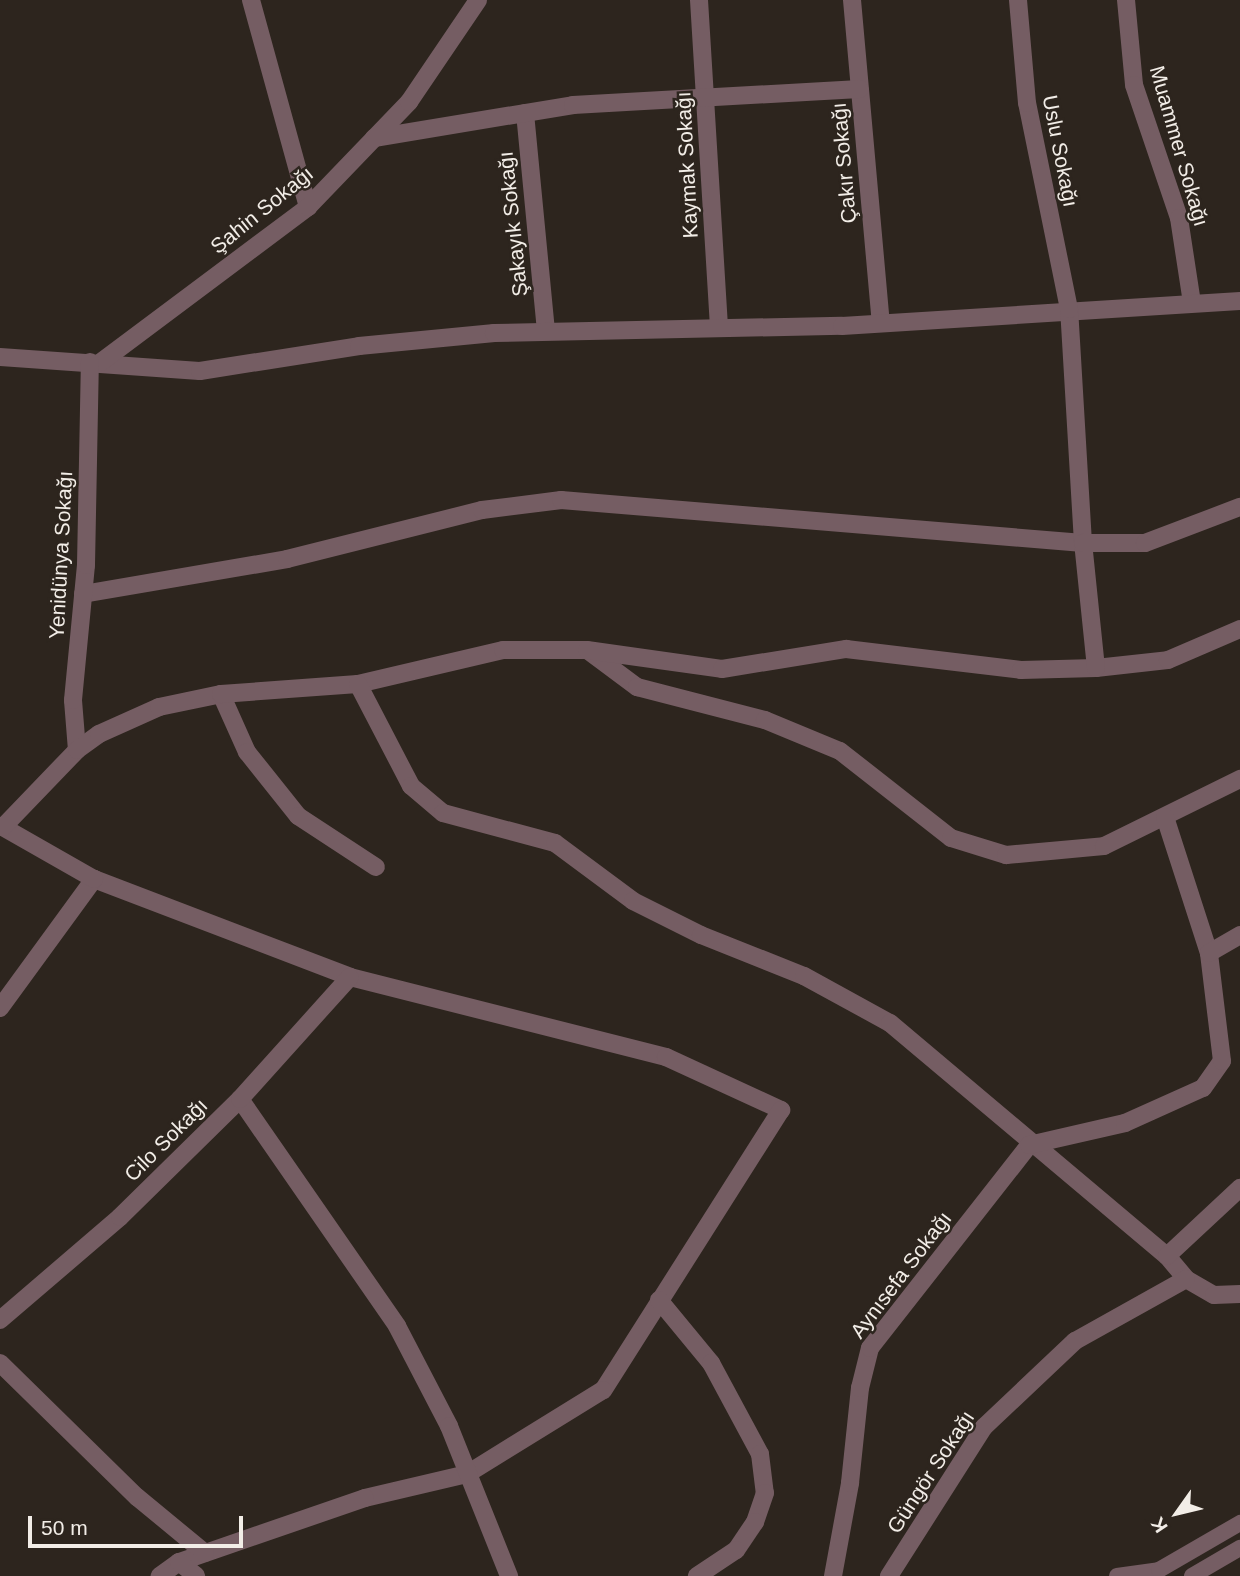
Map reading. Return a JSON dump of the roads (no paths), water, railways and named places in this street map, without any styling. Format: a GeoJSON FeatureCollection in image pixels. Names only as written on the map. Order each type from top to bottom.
{"type":"FeatureCollection","features":[{"type":"Feature","properties":{"kind":"street"},"geometry":{"type":"LineString","coordinates":[[251,0],[309,207]]}},
{"type":"Feature","properties":{"kind":"street","name":"Şahin Sokağı"},"geometry":{"type":"LineString","coordinates":[[95,362],[309,207],[409,103],[478,0]]}},
{"type":"Feature","properties":{"kind":"street","name":"Kaymak Sokağı"},"geometry":{"type":"LineString","coordinates":[[699,0],[719,327]]}},
{"type":"Feature","properties":{"kind":"street","name":"Çakır Sokağı"},"geometry":{"type":"LineString","coordinates":[[852,0],[881,323]]}},
{"type":"Feature","properties":{"kind":"street","name":"Uslu Sokağı"},"geometry":{"type":"LineString","coordinates":[[1018,0],[1027,103],[1069,309],[1083,543],[1096,668]]}},
{"type":"Feature","properties":{"kind":"street","name":"Muammer Sokağı"},"geometry":{"type":"LineString","coordinates":[[1126,0],[1134,85],[1179,218],[1192,303]]}},
{"type":"Feature","properties":{"kind":"street"},"geometry":{"type":"LineString","coordinates":[[374,138],[573,105],[706,101],[860,89]]}},
{"type":"Feature","properties":{"kind":"street","name":"Şakayık Sokağı"},"geometry":{"type":"LineString","coordinates":[[525,113],[546,331]]}},
{"type":"Feature","properties":{"kind":"street"},"geometry":{"type":"LineString","coordinates":[[0,357],[95,362],[200,372],[359,346],[546,331],[881,323],[1069,309],[1240,301]]}},
{"type":"Feature","properties":{"kind":"street","name":"Yenidünya Sokağı"},"geometry":{"type":"LineString","coordinates":[[77,750],[73,701],[83,594],[95,362]]}},
{"type":"Feature","properties":{"kind":"street"},"geometry":{"type":"LineString","coordinates":[[83,594],[287,559],[482,510],[561,500],[1083,543],[1145,543],[1240,507]]}},
{"type":"Feature","properties":{"kind":"street"},"geometry":{"type":"LineString","coordinates":[[160,1576],[179,1562],[365,1498],[467,1474],[603,1390],[780,1110],[666,1057],[350,977],[94,879],[1,826],[77,750],[99,734],[159,707],[221,694],[358,684],[503,650],[587,650],[722,669],[846,649],[1021,670],[1096,668],[1168,660],[1240,629]]}},
{"type":"Feature","properties":{"kind":"street"},"geometry":{"type":"LineString","coordinates":[[587,650],[637,687],[765,720],[840,751],[951,838],[1006,855],[1104,846],[1240,779]]}},
{"type":"Feature","properties":{"kind":"street"},"geometry":{"type":"LineString","coordinates":[[358,684],[411,786],[443,813],[555,843],[633,901],[701,935],[804,976],[890,1023],[1029,1145],[1167,1256],[1186,1279],[1214,1295],[1240,1294]]}},
{"type":"Feature","properties":{"kind":"street"},"geometry":{"type":"LineString","coordinates":[[221,694],[247,752],[298,816],[376,867]]}},
{"type":"Feature","properties":{"kind":"street"},"geometry":{"type":"LineString","coordinates":[[1029,1145],[1125,1123],[1203,1088],[1222,1061],[1209,953],[1165,817]]}},
{"type":"Feature","properties":{"kind":"street"},"geometry":{"type":"LineString","coordinates":[[0,1008],[94,879]]}},
{"type":"Feature","properties":{"kind":"street"},"geometry":{"type":"LineString","coordinates":[[1209,953],[1240,935]]}},
{"type":"Feature","properties":{"kind":"street","name":"Cilo Sokağı"},"geometry":{"type":"LineString","coordinates":[[0,1320],[120,1217],[240,1099],[350,977]]}},
{"type":"Feature","properties":{"kind":"street"},"geometry":{"type":"LineString","coordinates":[[240,1099],[397,1326],[427,1380],[509,1576]]}},
{"type":"Feature","properties":{"kind":"street","name":"Aynısefa Sokağı"},"geometry":{"type":"LineString","coordinates":[[833,1576],[850,1483],[860,1388],[870,1348],[1029,1145]]}},
{"type":"Feature","properties":{"kind":"street"},"geometry":{"type":"LineString","coordinates":[[1167,1256],[1240,1188]]}},
{"type":"Feature","properties":{"kind":"street","name":"Güngör Sokağı"},"geometry":{"type":"LineString","coordinates":[[889,1576],[984,1427],[1075,1341],[1186,1279]]}},
{"type":"Feature","properties":{"kind":"street"},"geometry":{"type":"LineString","coordinates":[[659,1300],[711,1363],[760,1454],[765,1493],[755,1522],[736,1550],[697,1576]]}},
{"type":"Feature","properties":{"kind":"street"},"geometry":{"type":"LineString","coordinates":[[0,1363],[137,1497],[205,1553]]}},
{"type":"Feature","properties":{"kind":"street"},"geometry":{"type":"LineString","coordinates":[[179,1562],[197,1576]]}},
{"type":"Feature","properties":{"kind":"lane"},"geometry":{"type":"LineString","coordinates":[[1117,1576],[1158,1570],[1240,1523]]}},
{"type":"Feature","properties":{"kind":"lane"},"geometry":{"type":"LineString","coordinates":[[1192,1576],[1240,1548]]}}]}
